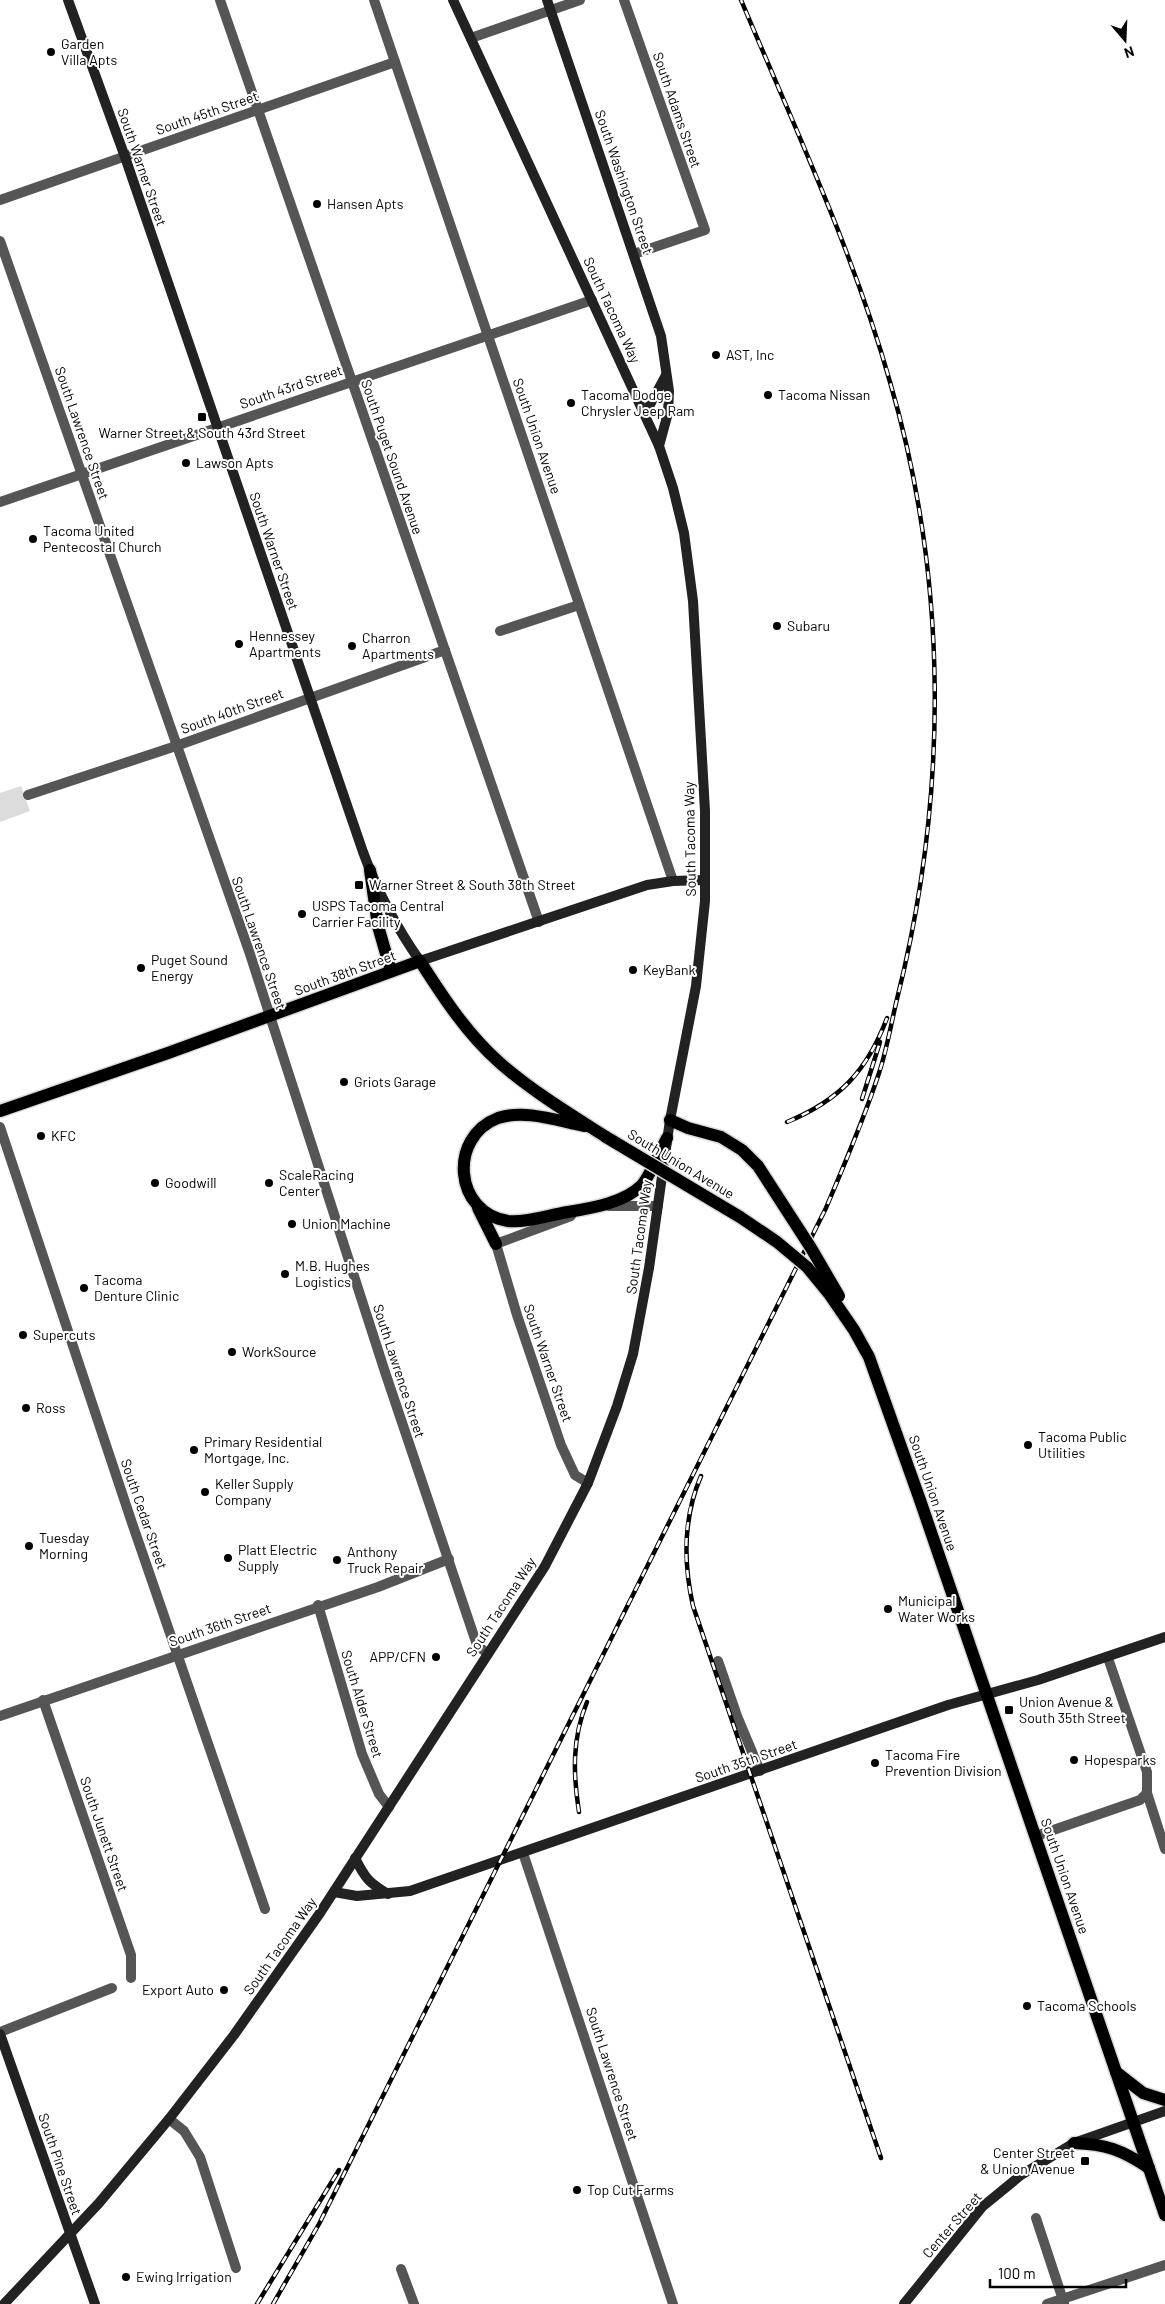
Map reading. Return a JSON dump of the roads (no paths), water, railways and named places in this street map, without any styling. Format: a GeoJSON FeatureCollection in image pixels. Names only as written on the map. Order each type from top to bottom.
{"type":"FeatureCollection","features":[{"type":"Feature","properties":{"kind":"main road","name":"South Warner Street"},"geometry":{"type":"LineString","coordinates":[[68,0],[125,157],[309,698],[370,870],[399,930],[420,961]]}},
{"type":"Feature","properties":{"kind":"main road","name":"South Tacoma Way"},"geometry":{"type":"LineString","coordinates":[[4,2304],[99,2203],[169,2120],[234,2035],[334,1892],[544,1566],[588,1483],[617,1406],[633,1354],[649,1268],[670,1120],[696,986],[702,936],[705,811],[693,601],[684,533],[673,488],[659,446],[453,0]]}},
{"type":"Feature","properties":{"kind":"main road","name":"South Washington Street"},"geometry":{"type":"LineString","coordinates":[[549,5],[661,336],[669,391],[668,413],[659,446]]}},
{"type":"Feature","properties":{"kind":"main road"},"geometry":{"type":"LineString","coordinates":[[645,414],[666,375]]}},
{"type":"Feature","properties":{"kind":"main road"},"geometry":{"type":"LineString","coordinates":[[370,870],[378,926],[392,971]]}},
{"type":"Feature","properties":{"kind":"main road","name":"South 38th Street"},"geometry":{"type":"LineString","coordinates":[[0,1111],[420,961],[647,885],[673,881],[704,880]]}},
{"type":"Feature","properties":{"kind":"main road","name":"South Union Avenue"},"geometry":{"type":"LineString","coordinates":[[420,961],[453,1012],[499,1062],[532,1088],[606,1137],[740,1217],[777,1242],[807,1267],[854,1330],[869,1357],[883,1393],[1165,2215]]}},
{"type":"Feature","properties":{"kind":"main road"},"geometry":{"type":"LineString","coordinates":[[496,1244],[466,1187],[463,1161],[469,1143],[481,1128],[499,1118],[517,1115],[528,1115],[592,1127]]}},
{"type":"Feature","properties":{"kind":"main road"},"geometry":{"type":"LineString","coordinates":[[670,1120],[694,1130],[721,1137],[742,1150],[758,1166],[811,1248],[838,1295],[854,1330]]}},
{"type":"Feature","properties":{"kind":"main road"},"geometry":{"type":"LineString","coordinates":[[478,1207],[498,1218],[509,1221],[596,1207],[632,1193],[643,1184],[667,1138]]}},
{"type":"Feature","properties":{"kind":"main road","name":"South 35th Street"},"geometry":{"type":"LineString","coordinates":[[334,1892],[357,1896],[410,1891],[948,1706],[1108,1658],[1165,1637]]}},
{"type":"Feature","properties":{"kind":"main road"},"geometry":{"type":"LineString","coordinates":[[356,1858],[364,1877],[372,1885],[388,1894]]}},
{"type":"Feature","properties":{"kind":"main road","name":"South Pine Street"},"geometry":{"type":"LineString","coordinates":[[0,2033],[95,2304]]}},
{"type":"Feature","properties":{"kind":"main road"},"geometry":{"type":"LineString","coordinates":[[1116,2072],[1143,2093],[1165,2100]]}},
{"type":"Feature","properties":{"kind":"main road","name":"Center Street"},"geometry":{"type":"LineString","coordinates":[[904,2304],[982,2207],[1021,2174],[1074,2143],[1165,2111]]}},
{"type":"Feature","properties":{"kind":"main road"},"geometry":{"type":"LineString","coordinates":[[1074,2143],[1098,2144],[1118,2149],[1149,2168]]}},
{"type":"Feature","properties":{"kind":"street","name":"South Puget Sound Avenue"},"geometry":{"type":"LineString","coordinates":[[220,0],[539,922]]}},
{"type":"Feature","properties":{"kind":"street","name":"South Union Avenue"},"geometry":{"type":"LineString","coordinates":[[374,0],[673,881]]}},
{"type":"Feature","properties":{"kind":"street"},"geometry":{"type":"LineString","coordinates":[[471,38],[549,5],[580,0]]}},
{"type":"Feature","properties":{"kind":"street","name":"South Adams Street"},"geometry":{"type":"LineString","coordinates":[[624,0],[705,230],[634,254]]}},
{"type":"Feature","properties":{"kind":"street","name":"South 45th Street"},"geometry":{"type":"LineString","coordinates":[[0,200],[395,62]]}},
{"type":"Feature","properties":{"kind":"street","name":"South Lawrence Street"},"geometry":{"type":"LineString","coordinates":[[0,241],[249,950],[389,1384],[477,1645],[488,1654]]}},
{"type":"Feature","properties":{"kind":"street","name":"South 43rd Street"},"geometry":{"type":"LineString","coordinates":[[0,502],[592,300]]}},
{"type":"Feature","properties":{"kind":"street"},"geometry":{"type":"LineString","coordinates":[[500,632],[579,605]]}},
{"type":"Feature","properties":{"kind":"street","name":"South 40th Street"},"geometry":{"type":"LineString","coordinates":[[28,795],[176,746],[445,650]]}},
{"type":"Feature","properties":{"kind":"street","name":"South Cedar Street"},"geometry":{"type":"LineString","coordinates":[[0,1127],[132,1523],[265,1909]]}},
{"type":"Feature","properties":{"kind":"street"},"geometry":{"type":"LineString","coordinates":[[496,1244],[596,1207],[658,1206]]}},
{"type":"Feature","properties":{"kind":"street","name":"South Warner Street"},"geometry":{"type":"LineString","coordinates":[[496,1244],[517,1315],[561,1445],[575,1474],[588,1483]]}},
{"type":"Feature","properties":{"kind":"street","name":"South 36th Street"},"geometry":{"type":"LineString","coordinates":[[0,1716],[318,1605],[378,1586],[449,1559]]}},
{"type":"Feature","properties":{"kind":"street","name":"South Alder Street"},"geometry":{"type":"LineString","coordinates":[[318,1605],[362,1754],[379,1794],[389,1807]]}},
{"type":"Feature","properties":{"kind":"street"},"geometry":{"type":"LineString","coordinates":[[1108,1658],[1146,1772],[1147,1793],[1165,1849]]}},
{"type":"Feature","properties":{"kind":"street"},"geometry":{"type":"LineString","coordinates":[[718,1660],[735,1710],[760,1770]]}},
{"type":"Feature","properties":{"kind":"street","name":"South Junett Street"},"geometry":{"type":"LineString","coordinates":[[43,1700],[131,1955],[131,1978]]}},
{"type":"Feature","properties":{"kind":"street"},"geometry":{"type":"LineString","coordinates":[[1036,1836],[1140,1800],[1147,1793]]}},
{"type":"Feature","properties":{"kind":"street","name":"South Lawrence Street"},"geometry":{"type":"LineString","coordinates":[[523,1853],[673,2304]]}},
{"type":"Feature","properties":{"kind":"street"},"geometry":{"type":"LineString","coordinates":[[0,2033],[112,1988]]}},
{"type":"Feature","properties":{"kind":"street"},"geometry":{"type":"LineString","coordinates":[[169,2120],[184,2131],[200,2157],[236,2268]]}},
{"type":"Feature","properties":{"kind":"street"},"geometry":{"type":"LineString","coordinates":[[1036,2218],[1063,2301]]}},
{"type":"Feature","properties":{"kind":"street"},"geometry":{"type":"LineString","coordinates":[[1047,2304],[1063,2301],[1165,2265]]}},
{"type":"Feature","properties":{"kind":"street"},"geometry":{"type":"LineString","coordinates":[[401,2269],[414,2304]]}},
{"type":"Feature","properties":{"kind":"railway"},"geometry":{"type":"LineString","coordinates":[[273,2304],[319,2224],[826,1208],[861,1124],[882,1064],[914,922],[926,845],[933,768],[935,690],[932,612],[923,535],[909,458],[890,382],[859,285],[822,189],[741,0]]}},
{"type":"Feature","properties":{"kind":"railway"},"geometry":{"type":"LineString","coordinates":[[787,1122],[822,1104],[849,1082],[870,1054],[887,1018]]}},
{"type":"Feature","properties":{"kind":"railway"},"geometry":{"type":"LineString","coordinates":[[862,1099],[880,1042]]}},
{"type":"Feature","properties":{"kind":"railway"},"geometry":{"type":"LineString","coordinates":[[701,1476],[691,1508],[686,1540],[686,1556],[693,1606],[881,2158]]}},
{"type":"Feature","properties":{"kind":"railway"},"geometry":{"type":"LineString","coordinates":[[579,1812],[575,1756],[579,1729],[587,1702]]}},
{"type":"Feature","properties":{"kind":"railway"},"geometry":{"type":"LineString","coordinates":[[257,2304],[339,2170]]}},
{"type":"Feature","properties":{"kind":"place","name":"Garden Villa Apts"},"geometry":{"type":"Point","coordinates":[51,52]}},
{"type":"Feature","properties":{"kind":"place","name":"Hansen Apts"},"geometry":{"type":"Point","coordinates":[317,204]}},
{"type":"Feature","properties":{"kind":"place","name":"AST, Inc"},"geometry":{"type":"Point","coordinates":[716,355]}},
{"type":"Feature","properties":{"kind":"place","name":"Tacoma Nissan"},"geometry":{"type":"Point","coordinates":[768,395]}},
{"type":"Feature","properties":{"kind":"place","name":"Tacoma Dodge Chrysler Jeep Ram"},"geometry":{"type":"Point","coordinates":[571,403]}},
{"type":"Feature","properties":{"kind":"place","name":"Warner Street & South 43rd Street"},"geometry":{"type":"Point","coordinates":[202,417]}},
{"type":"Feature","properties":{"kind":"place","name":"Lawson Apts"},"geometry":{"type":"Point","coordinates":[186,463]}},
{"type":"Feature","properties":{"kind":"place","name":"Tacoma United Pentecostal Church"},"geometry":{"type":"Point","coordinates":[33,539]}},
{"type":"Feature","properties":{"kind":"place","name":"Subaru"},"geometry":{"type":"Point","coordinates":[777,626]}},
{"type":"Feature","properties":{"kind":"place","name":"Hennessey Apartments"},"geometry":{"type":"Point","coordinates":[239,644]}},
{"type":"Feature","properties":{"kind":"place","name":"Charron Apartments"},"geometry":{"type":"Point","coordinates":[352,646]}},
{"type":"Feature","properties":{"kind":"place","name":"Warner Street & South 38th Street"},"geometry":{"type":"Point","coordinates":[359,885]}},
{"type":"Feature","properties":{"kind":"place","name":"USPS Tacoma Central Carrier Facility"},"geometry":{"type":"Point","coordinates":[302,914]}},
{"type":"Feature","properties":{"kind":"place","name":"Puget Sound Energy"},"geometry":{"type":"Point","coordinates":[141,968]}},
{"type":"Feature","properties":{"kind":"place","name":"KeyBank"},"geometry":{"type":"Point","coordinates":[633,970]}},
{"type":"Feature","properties":{"kind":"place","name":"Griots Garage"},"geometry":{"type":"Point","coordinates":[344,1082]}},
{"type":"Feature","properties":{"kind":"place","name":"KFC"},"geometry":{"type":"Point","coordinates":[41,1136]}},
{"type":"Feature","properties":{"kind":"place","name":"Goodwill"},"geometry":{"type":"Point","coordinates":[155,1183]}},
{"type":"Feature","properties":{"kind":"place","name":"ScaleRacing Center"},"geometry":{"type":"Point","coordinates":[269,1183]}},
{"type":"Feature","properties":{"kind":"place","name":"Union Machine"},"geometry":{"type":"Point","coordinates":[292,1224]}},
{"type":"Feature","properties":{"kind":"place","name":"M.B. Hughes Logistics"},"geometry":{"type":"Point","coordinates":[285,1274]}},
{"type":"Feature","properties":{"kind":"place","name":"Tacoma Denture Clinic"},"geometry":{"type":"Point","coordinates":[84,1288]}},
{"type":"Feature","properties":{"kind":"place","name":"Supercuts"},"geometry":{"type":"Point","coordinates":[23,1335]}},
{"type":"Feature","properties":{"kind":"place","name":"WorkSource"},"geometry":{"type":"Point","coordinates":[232,1352]}},
{"type":"Feature","properties":{"kind":"place","name":"Ross"},"geometry":{"type":"Point","coordinates":[26,1408]}},
{"type":"Feature","properties":{"kind":"place","name":"Tacoma Public Utilities"},"geometry":{"type":"Point","coordinates":[1028,1445]}},
{"type":"Feature","properties":{"kind":"place","name":"Primary Residential Mortgage, Inc."},"geometry":{"type":"Point","coordinates":[194,1450]}},
{"type":"Feature","properties":{"kind":"place","name":"Keller Supply Company"},"geometry":{"type":"Point","coordinates":[205,1492]}},
{"type":"Feature","properties":{"kind":"place","name":"Tuesday Morning"},"geometry":{"type":"Point","coordinates":[29,1546]}},
{"type":"Feature","properties":{"kind":"place","name":"Platt Electric Supply"},"geometry":{"type":"Point","coordinates":[228,1558]}},
{"type":"Feature","properties":{"kind":"place","name":"Anthony Truck Repair"},"geometry":{"type":"Point","coordinates":[337,1560]}},
{"type":"Feature","properties":{"kind":"place","name":"Municipal Water Works"},"geometry":{"type":"Point","coordinates":[888,1609]}},
{"type":"Feature","properties":{"kind":"place","name":"APP/CFN"},"geometry":{"type":"Point","coordinates":[436,1657]}},
{"type":"Feature","properties":{"kind":"place","name":"Union Avenue & South 35th Street"},"geometry":{"type":"Point","coordinates":[1009,1710]}},
{"type":"Feature","properties":{"kind":"place","name":"Hopesparks"},"geometry":{"type":"Point","coordinates":[1074,1760]}},
{"type":"Feature","properties":{"kind":"place","name":"Tacoma Fire Prevention Division"},"geometry":{"type":"Point","coordinates":[875,1763]}},
{"type":"Feature","properties":{"kind":"place","name":"Export Auto"},"geometry":{"type":"Point","coordinates":[224,1990]}},
{"type":"Feature","properties":{"kind":"place","name":"Tacoma Schools"},"geometry":{"type":"Point","coordinates":[1027,2006]}},
{"type":"Feature","properties":{"kind":"place","name":"Center Street & Union Avenue"},"geometry":{"type":"Point","coordinates":[1085,2161]}},
{"type":"Feature","properties":{"kind":"place","name":"Top Cut Farms"},"geometry":{"type":"Point","coordinates":[577,2190]}},
{"type":"Feature","properties":{"kind":"place","name":"Ewing Irrigation"},"geometry":{"type":"Point","coordinates":[126,2277]}}]}
